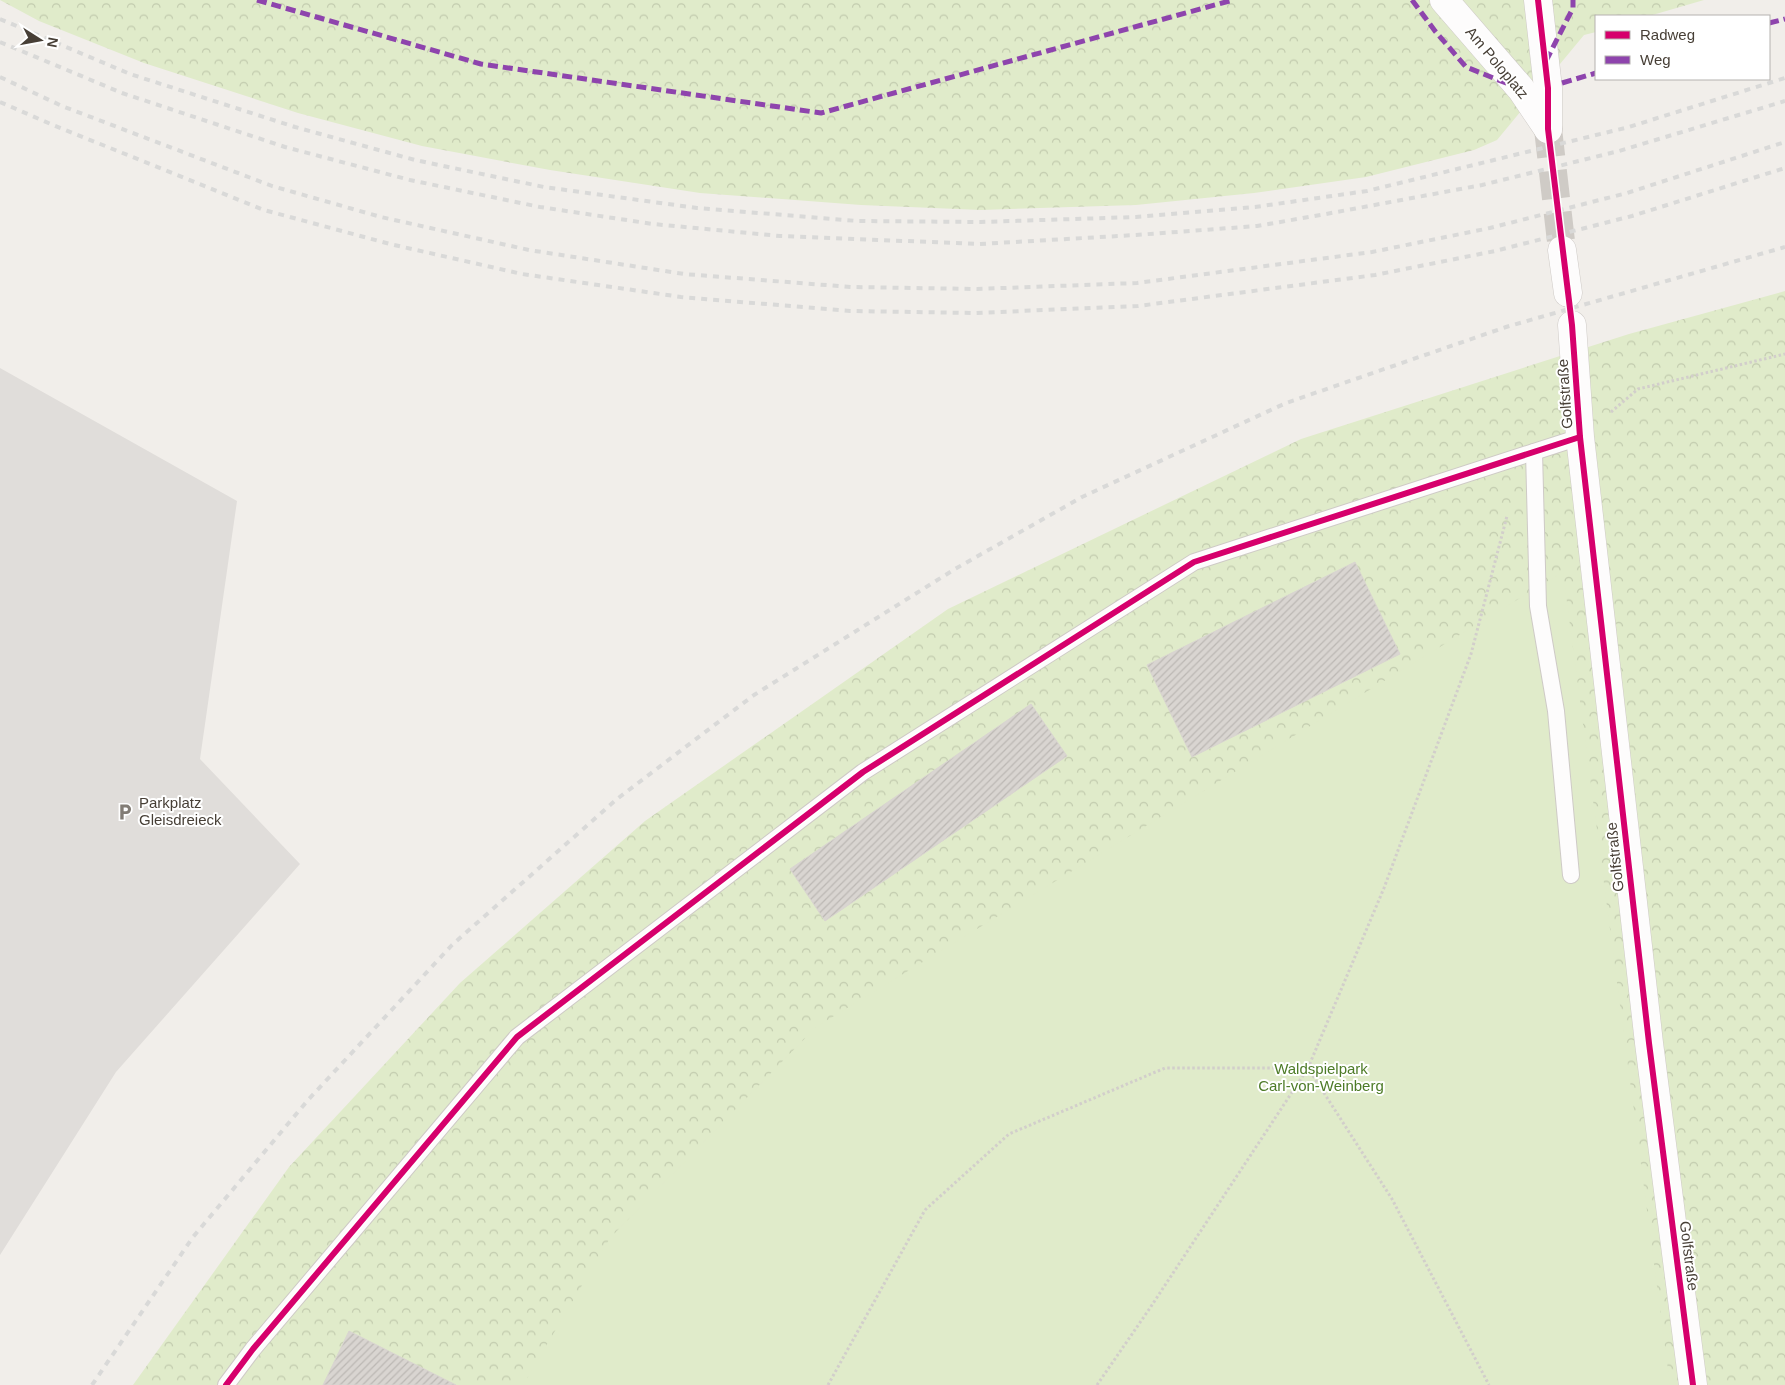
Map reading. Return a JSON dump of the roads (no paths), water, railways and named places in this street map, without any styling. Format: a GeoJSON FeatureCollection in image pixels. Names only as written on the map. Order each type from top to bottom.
{"type":"FeatureCollection","features":[{"type":"Feature","properties":{"kind":"street","name":"Am Poloplatz"},"geometry":{"type":"LineString","coordinates":[[1444,0],[1521,89],[1548,129],[1548,88],[1538,0]]}},
{"type":"Feature","properties":{"kind":"street"},"geometry":{"type":"LineString","coordinates":[[1562,250],[1568,293]]}},
{"type":"Feature","properties":{"kind":"street","name":"Golfstraße"},"geometry":{"type":"LineString","coordinates":[[1572,326],[1580,437],[1649,1043],[1693,1385]]}},
{"type":"Feature","properties":{"kind":"lane"},"geometry":{"type":"LineString","coordinates":[[226,1385],[252,1349],[517,1037],[862,772],[1194,562],[1580,437]]}},
{"type":"Feature","properties":{"kind":"lane"},"geometry":{"type":"LineString","coordinates":[[1534,452],[1538,606],[1556,711],[1571,875]]}},
{"type":"Feature","properties":{"kind":"tunnel"},"geometry":{"type":"LineString","coordinates":[[1548,129],[1562,250]]}},
{"type":"Feature","properties":{"kind":"railway"},"geometry":{"type":"LineString","coordinates":[[0,19],[130,74],[295,127],[415,160],[544,187],[697,208],[858,221],[981,222],[1136,217],[1255,207],[1367,191],[1629,127],[1785,78]]}},
{"type":"Feature","properties":{"kind":"railway"},"geometry":{"type":"LineString","coordinates":[[0,42],[122,93],[285,147],[410,180],[540,207],[653,224],[780,236],[980,244],[1257,226],[1326,214],[1482,185],[1619,151],[1785,101]]}},
{"type":"Feature","properties":{"kind":"railway"},"geometry":{"type":"LineString","coordinates":[[0,77],[62,106],[272,186],[381,217],[529,250],[684,274],[851,287],[977,289],[1137,283],[1372,252],[1490,228],[1627,193],[1785,142]]}},
{"type":"Feature","properties":{"kind":"railway"},"geometry":{"type":"LineString","coordinates":[[0,102],[264,210],[390,244],[522,274],[681,297],[850,311],[975,313],[1138,306],[1375,275],[1495,251],[1632,216],[1785,168]]}},
{"type":"Feature","properties":{"kind":"railway"},"geometry":{"type":"LineString","coordinates":[[92,1385],[193,1237],[308,1100],[452,945],[617,799],[754,695],[955,569],[1082,497],[1286,403],[1506,327],[1785,247]]}},
{"type":"Feature","properties":{"kind":"place","name":"Parkplatz Gleisdreieck"},"geometry":{"type":"Point","coordinates":[125,812]}},
{"type":"Feature","properties":{"kind":"park label","name":"Waldspielpark Carl-von-Weinberg"},"geometry":{"type":"Point","coordinates":[1321,1078]}}]}
